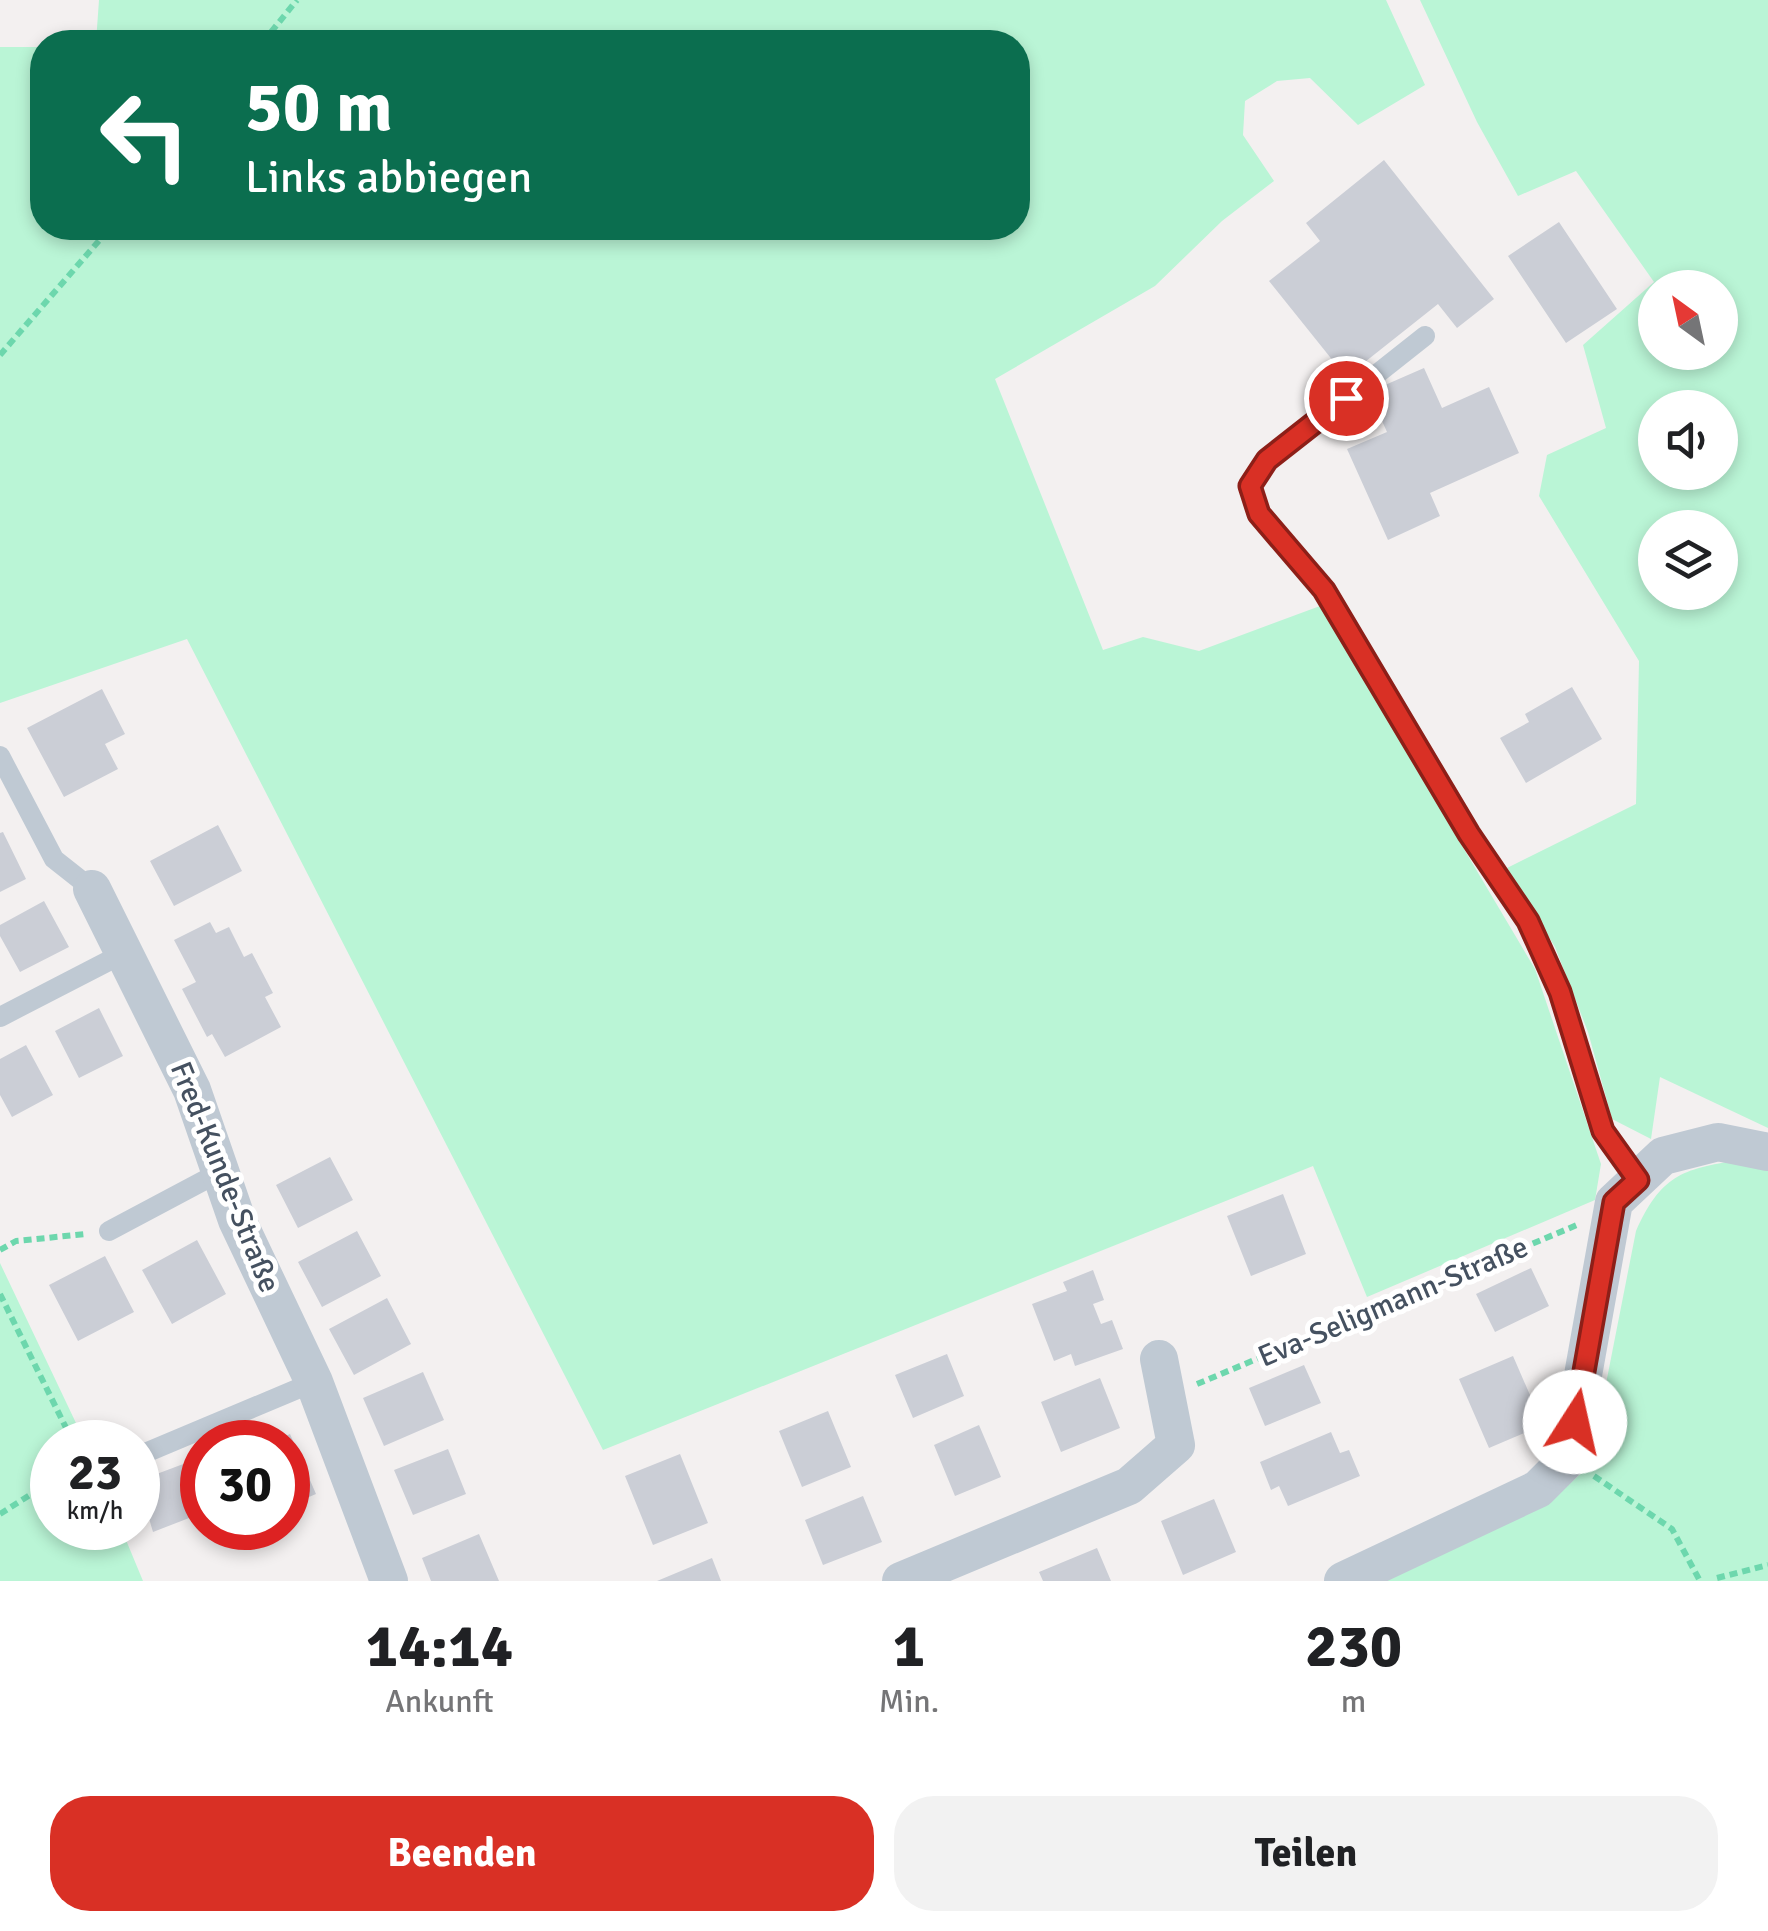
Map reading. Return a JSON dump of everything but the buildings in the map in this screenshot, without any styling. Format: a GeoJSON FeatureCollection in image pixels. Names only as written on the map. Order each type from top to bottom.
{"type":"FeatureCollection","features":[{"type":"Feature","properties":{"kind":"street","name":"Fred-Kunde-Straße"},"geometry":{"type":"LineString","coordinates":[[92,890],[192,1090],[237,1220],[314,1382],[389,1581]]}},
{"type":"Feature","properties":{"kind":"street"},"geometry":{"type":"LineString","coordinates":[[1343,1581],[1538,1489],[1568,1460],[1626,1191],[1664,1156],[1718,1142],[1768,1152]]}},
{"type":"Feature","properties":{"kind":"street"},"geometry":{"type":"LineString","coordinates":[[901,1581],[1129,1486],[1176,1445],[1160,1359]]}},
{"type":"Feature","properties":{"kind":"lane"},"geometry":{"type":"LineString","coordinates":[[1424,336],[1267,460],[1250,486],[1259,514],[1324,590],[1469,834],[1528,921],[1560,992],[1626,1191]]}},
{"type":"Feature","properties":{"kind":"lane"},"geometry":{"type":"LineString","coordinates":[[0,756],[54,859],[92,890]]}},
{"type":"Feature","properties":{"kind":"lane"},"geometry":{"type":"LineString","coordinates":[[0,1017],[124,953]]}},
{"type":"Feature","properties":{"kind":"lane"},"geometry":{"type":"LineString","coordinates":[[109,1232],[220,1172]]}},
{"type":"Feature","properties":{"kind":"lane"},"geometry":{"type":"LineString","coordinates":[[160,1447],[314,1382]]}},
{"type":"Feature","properties":{"kind":"path"},"geometry":{"type":"LineString","coordinates":[[273,30],[298,0]]}},
{"type":"Feature","properties":{"kind":"path"},"geometry":{"type":"LineString","coordinates":[[0,355],[100,240]]}},
{"type":"Feature","properties":{"kind":"path","name":"Eva-Seligmann-Straße"},"geometry":{"type":"LineString","coordinates":[[1168,1396],[1596,1216],[1626,1191]]}},
{"type":"Feature","properties":{"kind":"path"},"geometry":{"type":"LineString","coordinates":[[0,1250],[16,1241],[109,1232]]}},
{"type":"Feature","properties":{"kind":"path"},"geometry":{"type":"LineString","coordinates":[[0,1294],[61,1420]]}},
{"type":"Feature","properties":{"kind":"path"},"geometry":{"type":"LineString","coordinates":[[1568,1460],[1672,1529],[1700,1581]]}},
{"type":"Feature","properties":{"kind":"path"},"geometry":{"type":"LineString","coordinates":[[0,1514],[30,1495]]}},
{"type":"Feature","properties":{"kind":"path"},"geometry":{"type":"LineString","coordinates":[[1717,1578],[1768,1565]]}},
{"type":"Feature","properties":{"kind":"green space"},"geometry":{"type":"Polygon","coordinates":[[[99,0],[1386,0],[1425,85],[1358,125],[1310,78],[1277,81],[1245,101],[1243,135],[1274,181],[1222,221],[1155,286],[995,379],[1103,650],[1143,637],[1199,651],[1320,606],[1535,969],[1601,1164],[1595,1200],[1367,1297],[1313,1166],[603,1450],[187,639],[0,703],[0,47],[30,47],[30,240],[1030,240],[1030,30],[97,30],[99,0]]]}},
{"type":"Feature","properties":{"kind":"green space"},"geometry":{"type":"Polygon","coordinates":[[[1420,0],[1768,0],[1768,1128],[1660,1077],[1651,1139],[1612,1119],[1588,1032],[1555,947],[1507,868],[1636,804],[1639,661],[1539,496],[1547,455],[1606,428],[1583,345],[1638,296],[1638,370],[1738,370],[1738,270],[1646,270],[1576,171],[1518,196],[1477,122],[1420,0]]]}},
{"type":"Feature","properties":{"kind":"green space"},"geometry":{"type":"Polygon","coordinates":[[[1739,1160],[1768,1169],[1768,1581],[1377,1581],[1552,1500],[1590,1465],[1636,1231],[1654,1198],[1675,1178],[1702,1167],[1739,1160]]]}},
{"type":"Feature","properties":{"kind":"green space"},"geometry":{"type":"Polygon","coordinates":[[[0,1263],[75,1420],[30,1420],[30,1550],[130,1550],[143,1581],[0,1581],[0,1263]]]}},
{"type":"Feature","properties":{"kind":"route"},"geometry":{"type":"LineString","coordinates":[[1346,398],[1267,460],[1250,486],[1259,514],[1324,590],[1469,834],[1528,921],[1560,992],[1603,1131],[1638,1180],[1614,1202],[1575,1422]]}}]}
